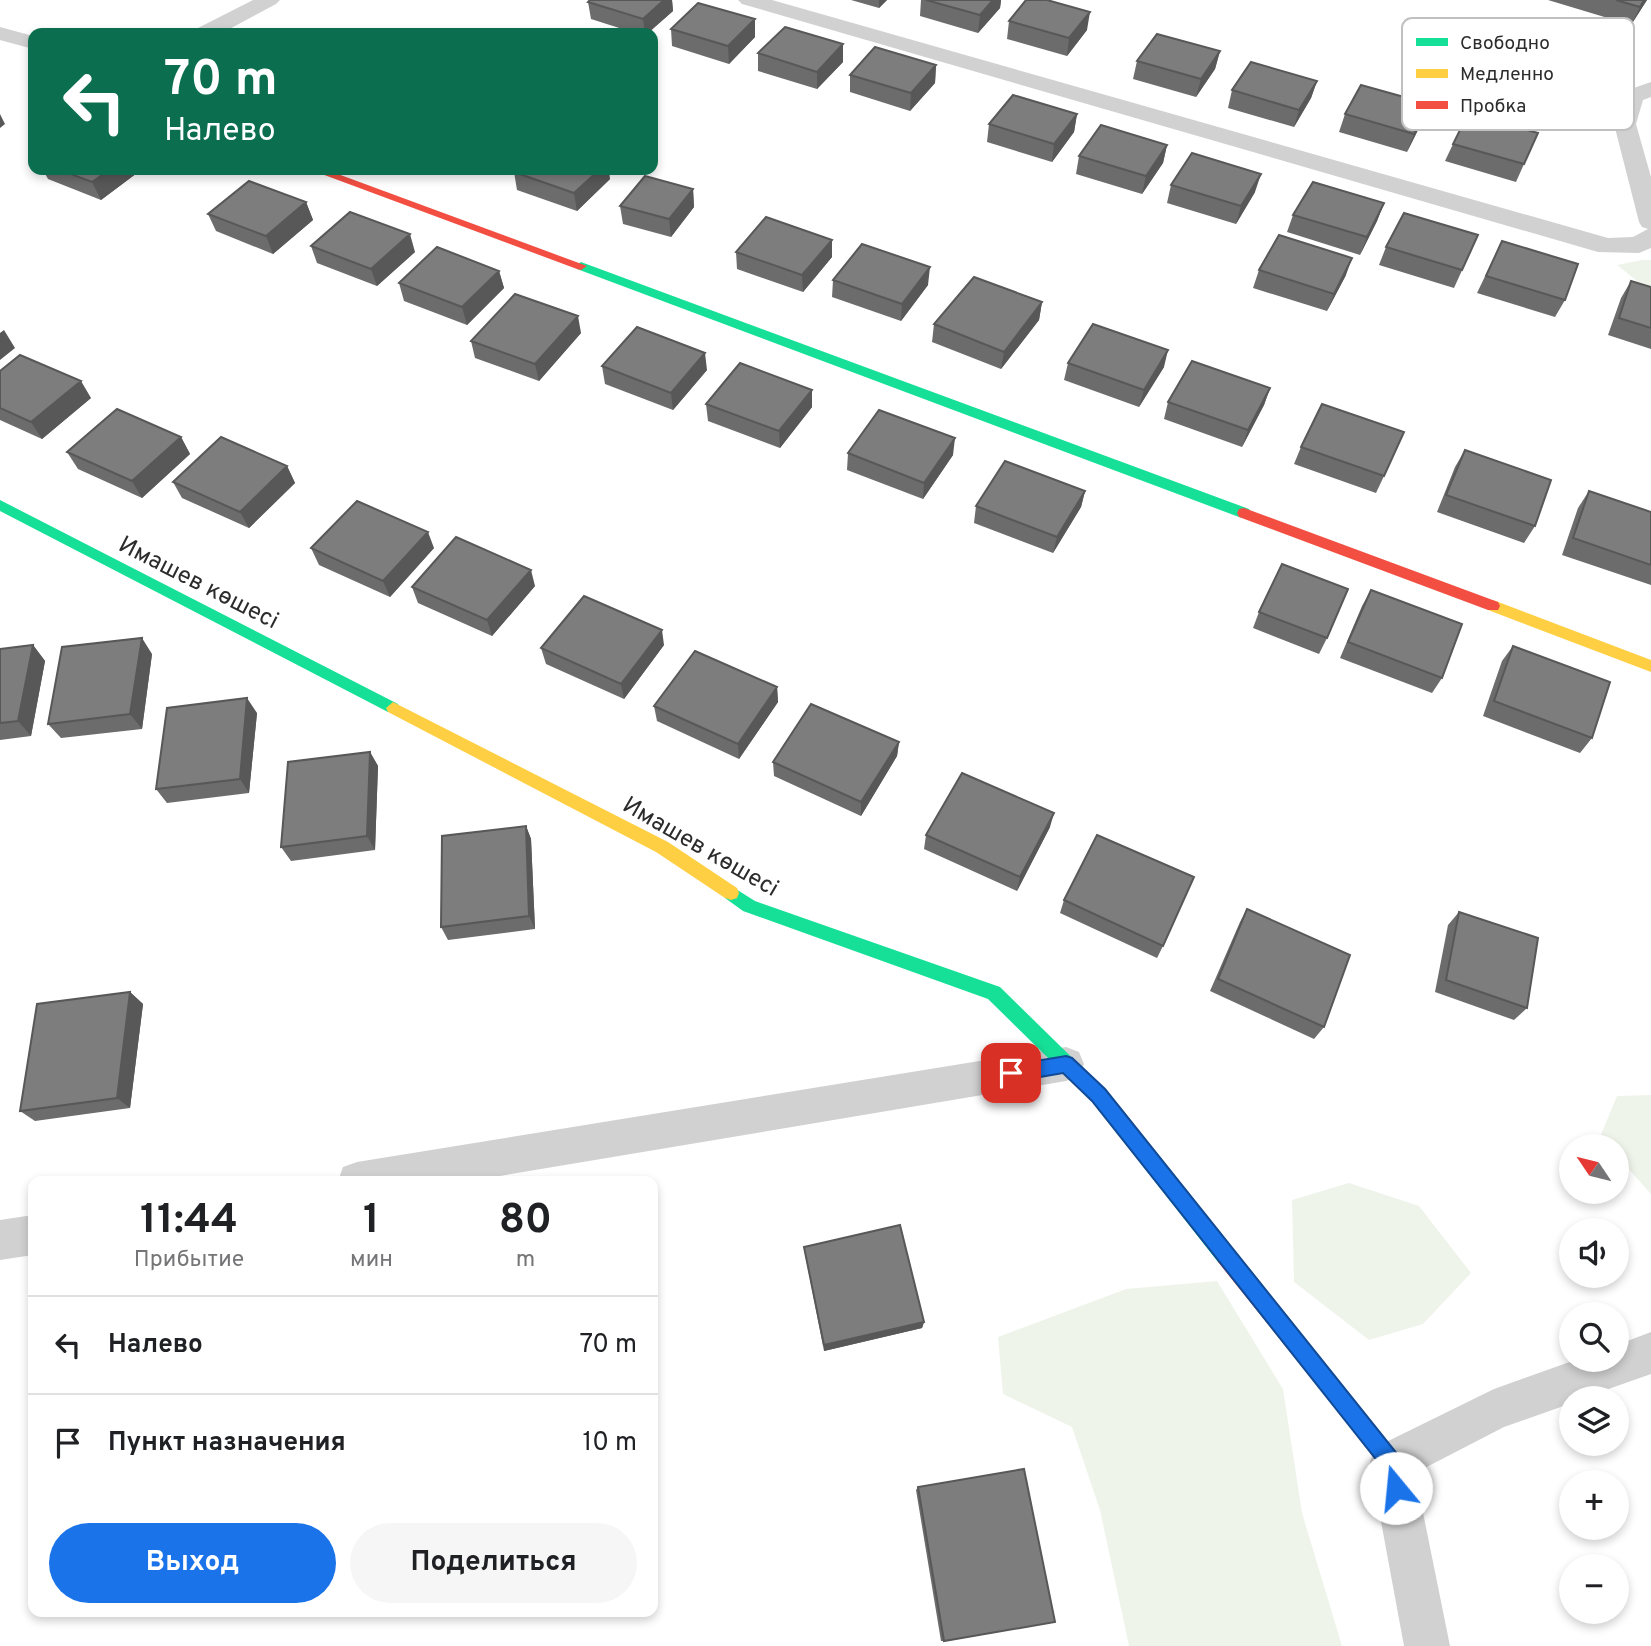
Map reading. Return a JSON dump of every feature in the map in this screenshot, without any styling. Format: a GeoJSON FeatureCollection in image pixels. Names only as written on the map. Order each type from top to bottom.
{"type":"FeatureCollection","features":[{"type":"Feature","properties":{"kind":"street"},"geometry":{"type":"LineString","coordinates":[[216,28],[269,0]]}},
{"type":"Feature","properties":{"kind":"street"},"geometry":{"type":"LineString","coordinates":[[749,0],[1607,246],[1639,245],[1651,236]]}},
{"type":"Feature","properties":{"kind":"street"},"geometry":{"type":"LineString","coordinates":[[0,33],[28,41]]}},
{"type":"Feature","properties":{"kind":"street"},"geometry":{"type":"LineString","coordinates":[[1634,96],[1651,89]]}},
{"type":"Feature","properties":{"kind":"street"},"geometry":{"type":"LineString","coordinates":[[1627,130],[1651,222]]}},
{"type":"Feature","properties":{"kind":"street"},"geometry":{"type":"LineString","coordinates":[[331,175],[859,368],[1651,666]]}},
{"type":"Feature","properties":{"kind":"street","name":"Имашев көшесі"},"geometry":{"type":"LineString","coordinates":[[0,505],[662,847],[748,906],[994,993],[1098,1095],[1391,1462]]}},
{"type":"Feature","properties":{"kind":"street"},"geometry":{"type":"LineString","coordinates":[[387,1176],[1066,1064]]}},
{"type":"Feature","properties":{"kind":"street"},"geometry":{"type":"LineString","coordinates":[[0,1240],[28,1236]]}},
{"type":"Feature","properties":{"kind":"street"},"geometry":{"type":"LineString","coordinates":[[1427,1646],[1391,1462],[1494,1410],[1651,1353]]}},
{"type":"Feature","properties":{"kind":"shaded area"},"geometry":{"type":"Polygon","coordinates":[[[1651,260],[1651,286],[1637,281],[1617,265],[1651,260]]]}},
{"type":"Feature","properties":{"kind":"shaded area"},"geometry":{"type":"Polygon","coordinates":[[[1651,1095],[1651,1194],[1629,1169],[1629,1134],[1601,1134],[1617,1096],[1651,1095]]]}},
{"type":"Feature","properties":{"kind":"shaded area"},"geometry":{"type":"Polygon","coordinates":[[[1349,1183],[1419,1206],[1471,1273],[1423,1324],[1369,1340],[1294,1282],[1292,1200],[1349,1183]]]}},
{"type":"Feature","properties":{"kind":"shaded area"},"geometry":{"type":"Polygon","coordinates":[[[1217,1281],[1283,1389],[1302,1513],[1342,1646],[1129,1646],[1100,1510],[1072,1427],[1003,1394],[998,1337],[1126,1289],[1217,1281]]]}},
{"type":"Feature","properties":{"kind":"building"},"geometry":{"type":"Polygon","coordinates":[[[664,0],[643,19],[588,2],[664,0]]]}},
{"type":"Feature","properties":{"kind":"building"},"geometry":{"type":"Polygon","coordinates":[[[926,0],[993,0],[980,15],[926,0]]]}},
{"type":"Feature","properties":{"kind":"building"},"geometry":{"type":"Polygon","coordinates":[[[1026,0],[1047,0],[1090,12],[1069,38],[1009,21],[1026,0]]]}},
{"type":"Feature","properties":{"kind":"building"},"geometry":{"type":"Polygon","coordinates":[[[1616,0],[1644,0],[1640,7],[1616,0]]]}},
{"type":"Feature","properties":{"kind":"building"},"geometry":{"type":"Polygon","coordinates":[[[698,3],[755,19],[728,46],[671,29],[698,3]]]}},
{"type":"Feature","properties":{"kind":"building"},"geometry":{"type":"Polygon","coordinates":[[[785,27],[843,44],[817,72],[758,53],[785,27]]]}},
{"type":"Feature","properties":{"kind":"building"},"geometry":{"type":"Polygon","coordinates":[[[1157,34],[1220,51],[1201,79],[1137,61],[1157,34]]]}},
{"type":"Feature","properties":{"kind":"building"},"geometry":{"type":"Polygon","coordinates":[[[875,47],[936,65],[911,93],[850,75],[875,47]]]}},
{"type":"Feature","properties":{"kind":"building"},"geometry":{"type":"Polygon","coordinates":[[[1251,62],[1317,81],[1299,110],[1232,90],[1251,62]]]}},
{"type":"Feature","properties":{"kind":"building"},"geometry":{"type":"Polygon","coordinates":[[[1361,85],[1402,96],[1402,130],[1416,130],[1414,134],[1345,114],[1361,85]]]}},
{"type":"Feature","properties":{"kind":"building"},"geometry":{"type":"Polygon","coordinates":[[[1013,95],[1077,114],[1054,144],[989,124],[1013,95]]]}},
{"type":"Feature","properties":{"kind":"building"},"geometry":{"type":"Polygon","coordinates":[[[1101,125],[1167,145],[1146,176],[1079,156],[1101,125]]]}},
{"type":"Feature","properties":{"kind":"building"},"geometry":{"type":"Polygon","coordinates":[[[1460,130],[1527,130],[1538,133],[1524,164],[1453,144],[1460,130]]]}},
{"type":"Feature","properties":{"kind":"building"},"geometry":{"type":"Polygon","coordinates":[[[1192,153],[1261,174],[1241,206],[1171,185],[1192,153]]]}},
{"type":"Feature","properties":{"kind":"building"},"geometry":{"type":"Polygon","coordinates":[[[73,175],[102,175],[92,182],[73,175]]]}},
{"type":"Feature","properties":{"kind":"building"},"geometry":{"type":"Polygon","coordinates":[[[523,175],[594,175],[574,193],[523,175]]]}},
{"type":"Feature","properties":{"kind":"building"},"geometry":{"type":"Polygon","coordinates":[[[645,176],[693,189],[669,219],[620,206],[645,176]]]}},
{"type":"Feature","properties":{"kind":"building"},"geometry":{"type":"Polygon","coordinates":[[[249,181],[306,202],[266,236],[208,214],[249,181]]]}},
{"type":"Feature","properties":{"kind":"building"},"geometry":{"type":"Polygon","coordinates":[[[1313,182],[1384,203],[1367,237],[1293,215],[1313,182]]]}},
{"type":"Feature","properties":{"kind":"building"},"geometry":{"type":"Polygon","coordinates":[[[350,212],[410,234],[371,269],[311,246],[350,212]]]}},
{"type":"Feature","properties":{"kind":"building"},"geometry":{"type":"Polygon","coordinates":[[[1404,213],[1478,235],[1462,270],[1386,247],[1404,213]]]}},
{"type":"Feature","properties":{"kind":"building"},"geometry":{"type":"Polygon","coordinates":[[[766,217],[832,240],[802,275],[736,252],[766,217]]]}},
{"type":"Feature","properties":{"kind":"building"},"geometry":{"type":"Polygon","coordinates":[[[1279,235],[1352,258],[1334,294],[1259,270],[1279,235]]]}},
{"type":"Feature","properties":{"kind":"building"},"geometry":{"type":"Polygon","coordinates":[[[1502,241],[1578,264],[1565,300],[1486,276],[1502,241]]]}},
{"type":"Feature","properties":{"kind":"building"},"geometry":{"type":"Polygon","coordinates":[[[862,244],[930,267],[902,304],[833,280],[862,244]]]}},
{"type":"Feature","properties":{"kind":"building"},"geometry":{"type":"Polygon","coordinates":[[[437,247],[499,271],[462,307],[399,283],[437,247]]]}},
{"type":"Feature","properties":{"kind":"building"},"geometry":{"type":"Polygon","coordinates":[[[974,277],[1042,302],[1004,352],[934,324],[974,277]]]}},
{"type":"Feature","properties":{"kind":"building"},"geometry":{"type":"Polygon","coordinates":[[[1631,281],[1651,287],[1651,328],[1619,318],[1631,281]]]}},
{"type":"Feature","properties":{"kind":"building"},"geometry":{"type":"Polygon","coordinates":[[[515,294],[578,316],[535,364],[471,341],[515,294]]]}},
{"type":"Feature","properties":{"kind":"building"},"geometry":{"type":"Polygon","coordinates":[[[1093,324],[1168,350],[1144,390],[1068,363],[1093,324]]]}},
{"type":"Feature","properties":{"kind":"building"},"geometry":{"type":"Polygon","coordinates":[[[637,327],[705,353],[671,393],[602,366],[637,327]]]}},
{"type":"Feature","properties":{"kind":"building"},"geometry":{"type":"Polygon","coordinates":[[[20,355],[81,381],[31,422],[0,408],[0,371],[20,355]]]}},
{"type":"Feature","properties":{"kind":"building"},"geometry":{"type":"Polygon","coordinates":[[[1192,361],[1270,388],[1248,430],[1168,402],[1192,361]]]}},
{"type":"Feature","properties":{"kind":"building"},"geometry":{"type":"Polygon","coordinates":[[[740,363],[812,390],[779,431],[706,404],[740,363]]]}},
{"type":"Feature","properties":{"kind":"building"},"geometry":{"type":"Polygon","coordinates":[[[1322,404],[1404,432],[1384,476],[1301,447],[1322,404]]]}},
{"type":"Feature","properties":{"kind":"building"},"geometry":{"type":"Polygon","coordinates":[[[117,409],[181,437],[132,481],[67,452],[117,409]]]}},
{"type":"Feature","properties":{"kind":"building"},"geometry":{"type":"Polygon","coordinates":[[[879,410],[955,438],[924,483],[848,453],[879,410]]]}},
{"type":"Feature","properties":{"kind":"building"},"geometry":{"type":"Polygon","coordinates":[[[221,437],[287,466],[240,512],[173,482],[221,437]]]}},
{"type":"Feature","properties":{"kind":"building"},"geometry":{"type":"Polygon","coordinates":[[[1465,450],[1551,480],[1535,526],[1446,495],[1465,450]]]}},
{"type":"Feature","properties":{"kind":"building"},"geometry":{"type":"Polygon","coordinates":[[[1005,461],[1085,491],[1057,537],[976,506],[1005,461]]]}},
{"type":"Feature","properties":{"kind":"building"},"geometry":{"type":"Polygon","coordinates":[[[1589,491],[1651,512],[1651,565],[1573,538],[1589,491]]]}},
{"type":"Feature","properties":{"kind":"building"},"geometry":{"type":"Polygon","coordinates":[[[357,501],[428,532],[383,581],[311,548],[357,501]]]}},
{"type":"Feature","properties":{"kind":"building"},"geometry":{"type":"Polygon","coordinates":[[[456,537],[531,570],[487,620],[412,587],[456,537]]]}},
{"type":"Feature","properties":{"kind":"building"},"geometry":{"type":"Polygon","coordinates":[[[1282,564],[1348,589],[1327,638],[1259,612],[1282,564]]]}},
{"type":"Feature","properties":{"kind":"building"},"geometry":{"type":"Polygon","coordinates":[[[1371,590],[1462,624],[1442,678],[1348,642],[1371,590]]]}},
{"type":"Feature","properties":{"kind":"building"},"geometry":{"type":"Polygon","coordinates":[[[584,596],[662,630],[621,684],[541,648],[584,596]]]}},
{"type":"Feature","properties":{"kind":"building"},"geometry":{"type":"Polygon","coordinates":[[[142,638],[130,714],[48,724],[62,647],[142,638]]]}},
{"type":"Feature","properties":{"kind":"building"},"geometry":{"type":"Polygon","coordinates":[[[33,645],[18,721],[0,723],[0,649],[33,645]]]}},
{"type":"Feature","properties":{"kind":"building"},"geometry":{"type":"Polygon","coordinates":[[[1513,646],[1610,682],[1592,738],[1494,701],[1513,646]]]}},
{"type":"Feature","properties":{"kind":"building"},"geometry":{"type":"Polygon","coordinates":[[[695,651],[777,687],[738,744],[654,706],[695,651]]]}},
{"type":"Feature","properties":{"kind":"building"},"geometry":{"type":"Polygon","coordinates":[[[247,698],[240,779],[156,789],[167,708],[247,698]]]}},
{"type":"Feature","properties":{"kind":"building"},"geometry":{"type":"Polygon","coordinates":[[[811,704],[899,742],[861,802],[773,762],[811,704]]]}},
{"type":"Feature","properties":{"kind":"building"},"geometry":{"type":"Polygon","coordinates":[[[370,752],[367,836],[281,847],[288,762],[370,752]]]}},
{"type":"Feature","properties":{"kind":"building"},"geometry":{"type":"Polygon","coordinates":[[[962,773],[1054,813],[1020,877],[926,835],[962,773]]]}},
{"type":"Feature","properties":{"kind":"building"},"geometry":{"type":"Polygon","coordinates":[[[526,826],[529,916],[441,927],[442,836],[526,826]]]}},
{"type":"Feature","properties":{"kind":"building"},"geometry":{"type":"Polygon","coordinates":[[[1097,835],[1194,877],[1163,946],[1064,900],[1097,835]]]}},
{"type":"Feature","properties":{"kind":"building"},"geometry":{"type":"Polygon","coordinates":[[[1247,909],[1350,955],[1324,1027],[1218,979],[1247,909]]]}},
{"type":"Feature","properties":{"kind":"building"},"geometry":{"type":"Polygon","coordinates":[[[1459,912],[1538,938],[1527,1008],[1446,980],[1459,912]]]}},
{"type":"Feature","properties":{"kind":"building"},"geometry":{"type":"Polygon","coordinates":[[[130,992],[117,1098],[20,1111],[37,1004],[130,992]]]}},
{"type":"Feature","properties":{"kind":"building"},"geometry":{"type":"Polygon","coordinates":[[[900,1225],[924,1322],[824,1345],[804,1247],[900,1225]]]}},
{"type":"Feature","properties":{"kind":"building"},"geometry":{"type":"Polygon","coordinates":[[[1024,1469],[1055,1622],[944,1641],[918,1487],[1024,1469]]]}},
{"type":"Feature","properties":{"kind":"traffic: fast"},"geometry":{"type":"LineString","coordinates":[[581,266],[1244,513]]}},
{"type":"Feature","properties":{"kind":"traffic: fast"},"geometry":{"type":"LineString","coordinates":[[0,505],[393,708]]}},
{"type":"Feature","properties":{"kind":"traffic: fast"},"geometry":{"type":"LineString","coordinates":[[731,893],[749,906],[994,993],[1098,1095],[1225,1255]]}},
{"type":"Feature","properties":{"kind":"traffic: slow"},"geometry":{"type":"LineString","coordinates":[[1493,606],[1651,666]]}},
{"type":"Feature","properties":{"kind":"traffic: slow"},"geometry":{"type":"LineString","coordinates":[[393,708],[662,847],[731,893]]}},
{"type":"Feature","properties":{"kind":"traffic: jam"},"geometry":{"type":"LineString","coordinates":[[331,175],[581,266]]}},
{"type":"Feature","properties":{"kind":"traffic: jam"},"geometry":{"type":"LineString","coordinates":[[1244,513],[1493,606]]}},
{"type":"Feature","properties":{"kind":"traffic: jam"},"geometry":{"type":"LineString","coordinates":[[1225,1255],[1391,1462]]}},
{"type":"Feature","properties":{"kind":"route"},"geometry":{"type":"LineString","coordinates":[[1011,1073],[1066,1064],[1098,1095],[1391,1462],[1396,1488]]}}]}
